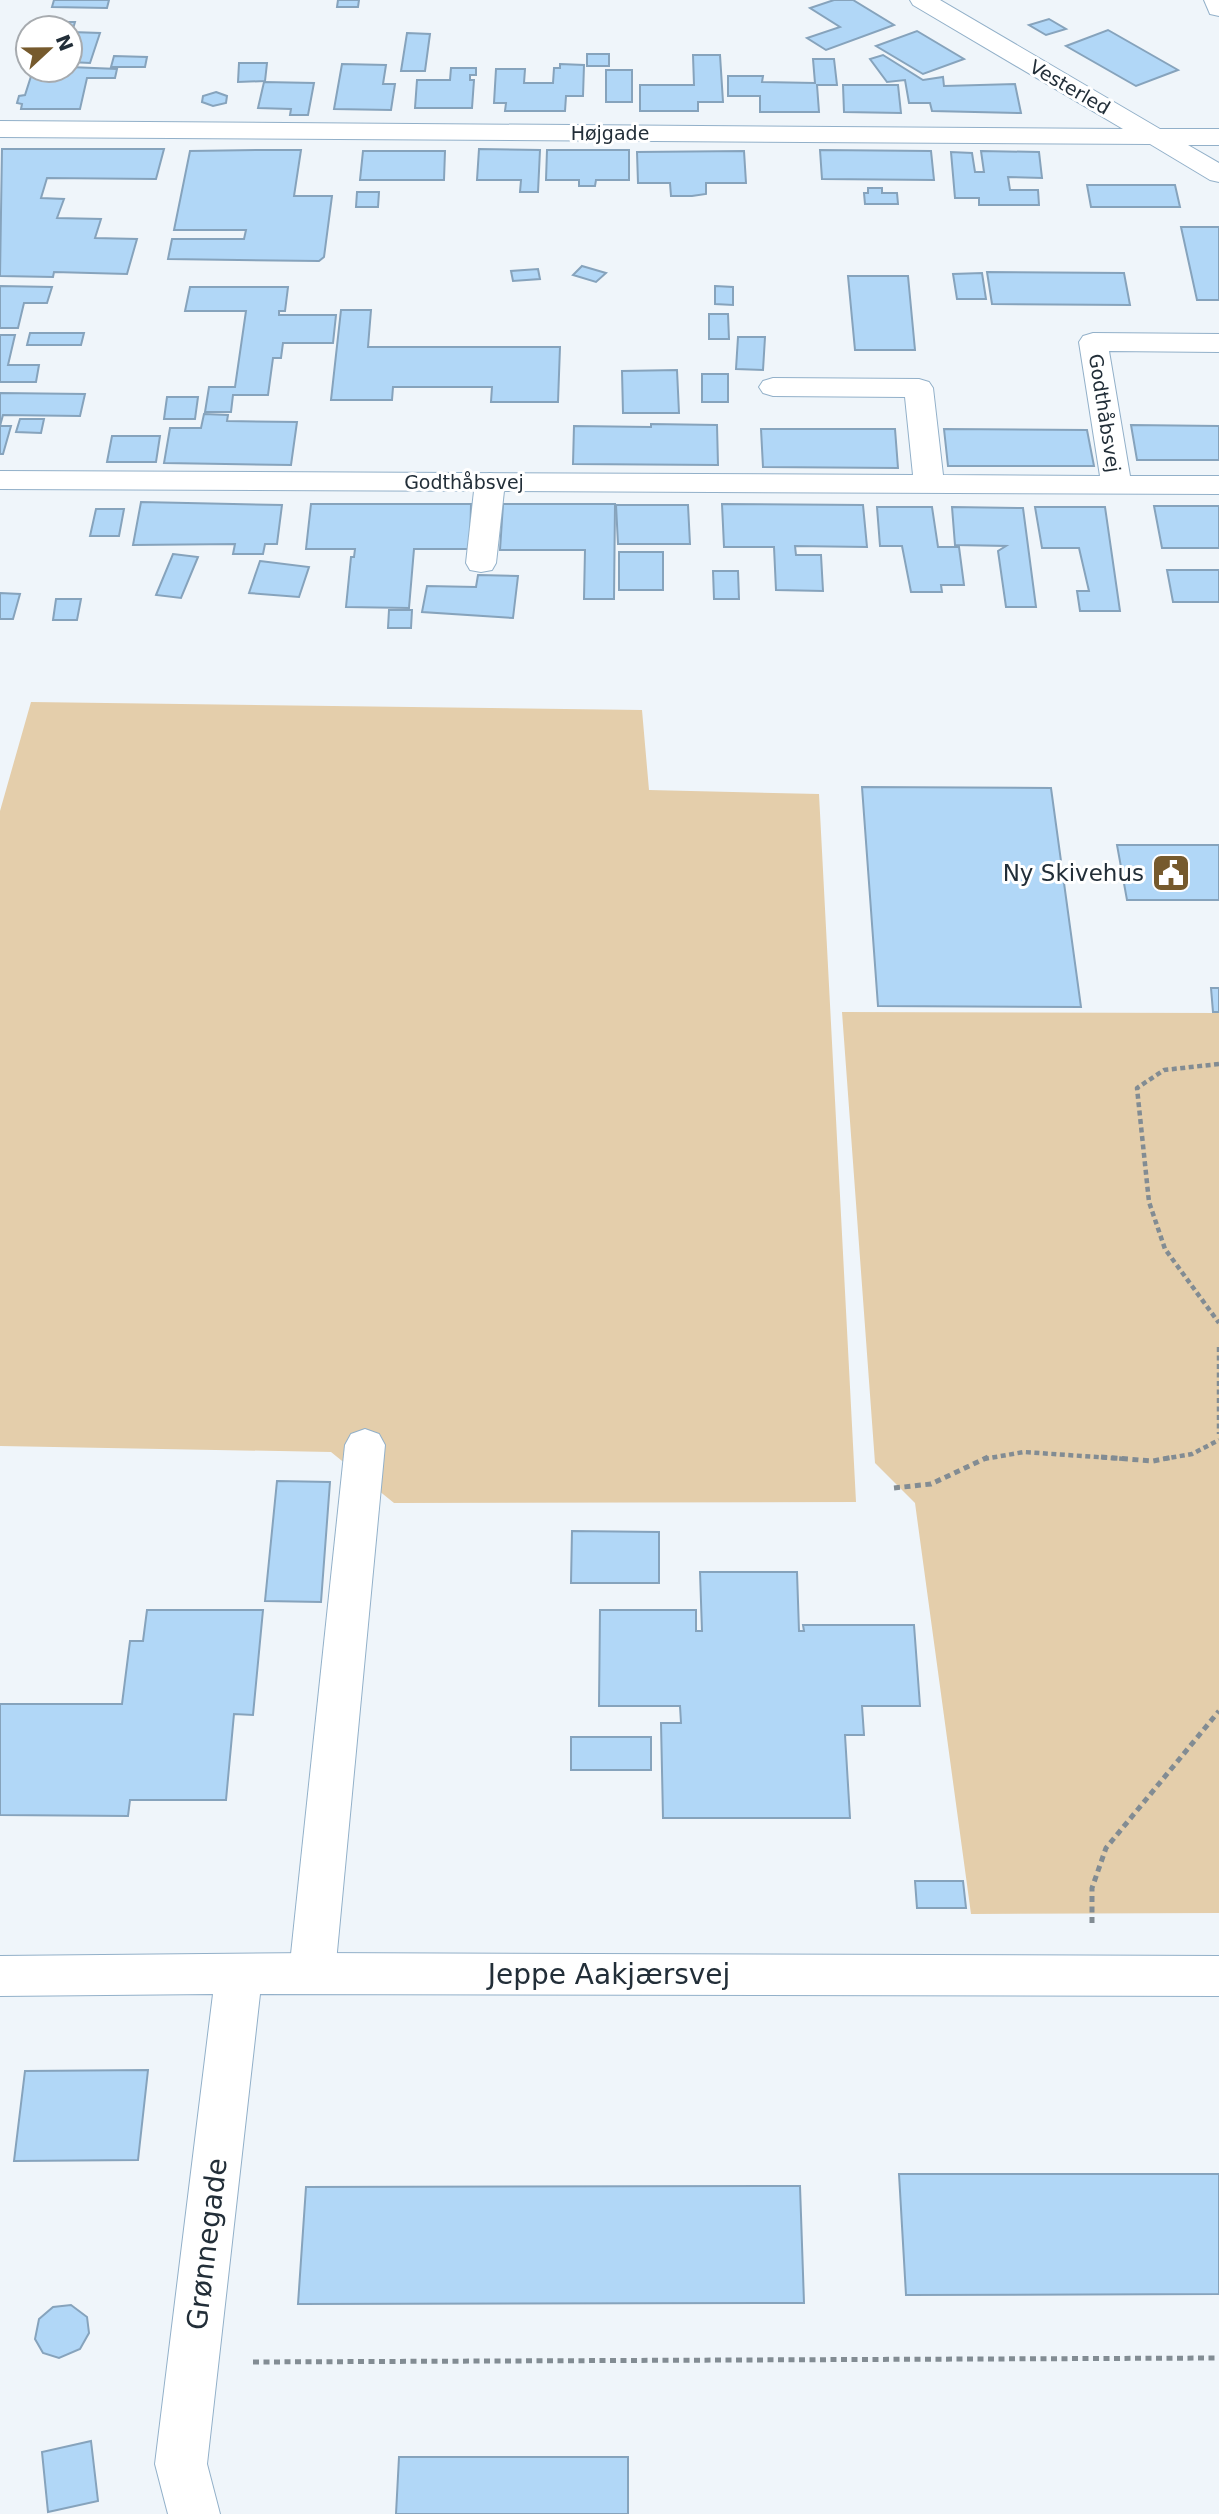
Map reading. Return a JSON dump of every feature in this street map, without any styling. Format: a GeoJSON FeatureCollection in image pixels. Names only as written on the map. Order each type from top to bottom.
{"type":"FeatureCollection","features":[{"type":"Feature","properties":{"kind":"street","name":"Vesterled"},"geometry":{"type":"LineString","coordinates":[[922,0],[1219,174]]}},
{"type":"Feature","properties":{"kind":"street"},"geometry":{"type":"LineString","coordinates":[[1216,0],[1219,9]]}},
{"type":"Feature","properties":{"kind":"street","name":"Højgade"},"geometry":{"type":"LineString","coordinates":[[0,129],[1219,137]]}},
{"type":"Feature","properties":{"kind":"street","name":"Godthåbsvej"},"geometry":{"type":"LineString","coordinates":[[1117,485],[1093,342],[1219,343]]}},
{"type":"Feature","properties":{"kind":"street"},"geometry":{"type":"LineString","coordinates":[[773,387],[919,388],[929,484]]}},
{"type":"Feature","properties":{"kind":"street","name":"Godthåbsvej"},"geometry":{"type":"LineString","coordinates":[[0,480],[1219,485]]}},
{"type":"Feature","properties":{"kind":"street"},"geometry":{"type":"LineString","coordinates":[[481,563],[490,482]]}},
{"type":"Feature","properties":{"kind":"street"},"geometry":{"type":"LineString","coordinates":[[312,1973],[365,1445]]}},
{"type":"Feature","properties":{"kind":"street","name":"Grønnegade"},"geometry":{"type":"LineString","coordinates":[[194,2514],[181,2464],[239,1973]]}},
{"type":"Feature","properties":{"kind":"street","name":"Jeppe Aakjærsvej"},"geometry":{"type":"LineString","coordinates":[[0,1976],[312,1973],[1219,1976]]}},
{"type":"Feature","properties":{"kind":"path"},"geometry":{"type":"LineString","coordinates":[[1219,1064],[1173,1066],[1149,1074],[1137,1088],[1149,1202],[1165,1249],[1219,1322]]}},
{"type":"Feature","properties":{"kind":"path"},"geometry":{"type":"LineString","coordinates":[[1219,1347],[1219,1434]]}},
{"type":"Feature","properties":{"kind":"path"},"geometry":{"type":"LineString","coordinates":[[894,1488],[931,1484],[989,1457],[1024,1452],[1153,1461],[1192,1454],[1219,1440]]}},
{"type":"Feature","properties":{"kind":"path"},"geometry":{"type":"LineString","coordinates":[[1092,1975],[1091,1888],[1106,1848],[1219,1711]]}},
{"type":"Feature","properties":{"kind":"path"},"geometry":{"type":"LineString","coordinates":[[193,2362],[1219,2358]]}},
{"type":"Feature","properties":{"kind":"shaded area"},"geometry":{"type":"Polygon","coordinates":[[[31,702],[642,710],[649,790],[819,794],[856,1502],[394,1503],[331,1452],[0,1446],[0,811],[31,702]]]}},
{"type":"Feature","properties":{"kind":"shaded area"},"geometry":{"type":"Polygon","coordinates":[[[842,1012],[1219,1013],[1219,1913],[971,1914],[915,1503],[875,1463],[842,1012]]]}},
{"type":"Feature","properties":{"kind":"building"},"geometry":{"type":"Polygon","coordinates":[[[54,0],[109,0],[107,8],[52,7],[54,0]]]}},
{"type":"Feature","properties":{"kind":"building"},"geometry":{"type":"Polygon","coordinates":[[[338,0],[359,0],[358,7],[337,7],[338,0]]]}},
{"type":"Feature","properties":{"kind":"building"},"geometry":{"type":"Polygon","coordinates":[[[834,0],[853,0],[894,25],[826,50],[807,38],[840,27],[810,8],[834,0]]]}},
{"type":"Feature","properties":{"kind":"building"},"geometry":{"type":"Polygon","coordinates":[[[1049,19],[1066,29],[1046,35],[1029,25],[1049,19]]]}},
{"type":"Feature","properties":{"kind":"building"},"geometry":{"type":"Polygon","coordinates":[[[1108,30],[1178,70],[1136,86],[1066,46],[1108,30]]]}},
{"type":"Feature","properties":{"kind":"building"},"geometry":{"type":"Polygon","coordinates":[[[917,31],[964,59],[923,74],[876,46],[917,31]]]}},
{"type":"Feature","properties":{"kind":"building"},"geometry":{"type":"Polygon","coordinates":[[[84,32],[100,33],[90,63],[84,63],[84,32]]]}},
{"type":"Feature","properties":{"kind":"building"},"geometry":{"type":"Polygon","coordinates":[[[407,33],[430,34],[425,71],[401,71],[407,33]]]}},
{"type":"Feature","properties":{"kind":"building"},"geometry":{"type":"Polygon","coordinates":[[[587,54],[609,54],[609,66],[587,66],[587,54]]]}},
{"type":"Feature","properties":{"kind":"building"},"geometry":{"type":"Polygon","coordinates":[[[693,55],[720,55],[723,102],[698,102],[698,111],[640,111],[640,85],[694,85],[693,55]]]}},
{"type":"Feature","properties":{"kind":"building"},"geometry":{"type":"Polygon","coordinates":[[[883,55],[923,80],[943,77],[944,86],[1015,84],[1021,113],[932,111],[930,103],[909,103],[905,80],[887,82],[870,59],[883,55]]]}},
{"type":"Feature","properties":{"kind":"building"},"geometry":{"type":"Polygon","coordinates":[[[114,56],[147,57],[145,67],[111,67],[114,56]]]}},
{"type":"Feature","properties":{"kind":"building"},"geometry":{"type":"Polygon","coordinates":[[[813,59],[834,59],[837,85],[817,85],[819,112],[760,112],[760,96],[728,96],[728,76],[763,76],[762,82],[815,83],[813,59]]]}},
{"type":"Feature","properties":{"kind":"building"},"geometry":{"type":"Polygon","coordinates":[[[239,63],[267,63],[265,81],[238,82],[239,63]]]}},
{"type":"Feature","properties":{"kind":"building"},"geometry":{"type":"Polygon","coordinates":[[[342,64],[386,65],[383,84],[395,84],[391,110],[334,109],[342,64]]]}},
{"type":"Feature","properties":{"kind":"building"},"geometry":{"type":"Polygon","coordinates":[[[560,64],[584,65],[583,96],[566,96],[565,111],[505,111],[506,103],[494,103],[496,69],[525,69],[524,83],[553,83],[554,68],[560,68],[560,64]]]}},
{"type":"Feature","properties":{"kind":"building"},"geometry":{"type":"Polygon","coordinates":[[[84,68],[117,69],[115,78],[87,78],[80,109],[21,109],[22,104],[17,103],[19,96],[25,95],[29,84],[84,84],[84,68]]]}},
{"type":"Feature","properties":{"kind":"building"},"geometry":{"type":"Polygon","coordinates":[[[451,68],[476,68],[476,75],[470,75],[470,80],[474,80],[472,108],[415,108],[417,80],[450,80],[451,68]]]}},
{"type":"Feature","properties":{"kind":"building"},"geometry":{"type":"Polygon","coordinates":[[[606,70],[632,70],[632,102],[606,102],[606,70]]]}},
{"type":"Feature","properties":{"kind":"building"},"geometry":{"type":"Polygon","coordinates":[[[264,82],[314,83],[308,115],[290,115],[291,109],[258,108],[264,82]]]}},
{"type":"Feature","properties":{"kind":"building"},"geometry":{"type":"Polygon","coordinates":[[[843,85],[898,85],[901,113],[844,112],[843,85]]]}},
{"type":"Feature","properties":{"kind":"building"},"geometry":{"type":"Polygon","coordinates":[[[216,92],[227,96],[226,103],[213,106],[202,102],[203,96],[216,92]]]}},
{"type":"Feature","properties":{"kind":"building"},"geometry":{"type":"Polygon","coordinates":[[[2,149],[164,149],[156,179],[47,178],[41,198],[64,199],[57,218],[101,219],[95,238],[137,239],[127,274],[54,272],[53,277],[0,276],[2,149]]]}},
{"type":"Feature","properties":{"kind":"building"},"geometry":{"type":"Polygon","coordinates":[[[479,149],[540,150],[538,192],[520,192],[521,180],[477,180],[479,149]]]}},
{"type":"Feature","properties":{"kind":"building"},"geometry":{"type":"Polygon","coordinates":[[[301,150],[294,196],[332,196],[324,257],[319,261],[168,259],[172,239],[244,239],[246,230],[174,230],[190,151],[301,150]]]}},
{"type":"Feature","properties":{"kind":"building"},"geometry":{"type":"Polygon","coordinates":[[[547,150],[629,150],[629,180],[596,180],[595,186],[579,186],[579,180],[546,180],[547,150]]]}},
{"type":"Feature","properties":{"kind":"building"},"geometry":{"type":"Polygon","coordinates":[[[820,150],[931,151],[934,180],[822,179],[820,150]]]}},
{"type":"Feature","properties":{"kind":"building"},"geometry":{"type":"Polygon","coordinates":[[[363,151],[445,151],[444,180],[360,180],[363,151]]]}},
{"type":"Feature","properties":{"kind":"building"},"geometry":{"type":"Polygon","coordinates":[[[744,151],[746,183],[706,183],[706,194],[671,196],[670,183],[638,183],[637,152],[744,151]]]}},
{"type":"Feature","properties":{"kind":"building"},"geometry":{"type":"Polygon","coordinates":[[[981,151],[1039,152],[1042,178],[1008,177],[1010,190],[1038,190],[1039,205],[979,205],[979,198],[955,198],[951,152],[972,153],[975,172],[984,172],[981,151]]]}},
{"type":"Feature","properties":{"kind":"building"},"geometry":{"type":"Polygon","coordinates":[[[1087,185],[1175,185],[1180,207],[1091,207],[1087,185]]]}},
{"type":"Feature","properties":{"kind":"building"},"geometry":{"type":"Polygon","coordinates":[[[868,188],[882,188],[882,193],[897,193],[898,204],[865,204],[864,193],[868,193],[868,188]]]}},
{"type":"Feature","properties":{"kind":"building"},"geometry":{"type":"Polygon","coordinates":[[[357,192],[379,192],[378,207],[356,207],[357,192]]]}},
{"type":"Feature","properties":{"kind":"building"},"geometry":{"type":"Polygon","coordinates":[[[1181,227],[1219,227],[1219,300],[1197,300],[1181,227]]]}},
{"type":"Feature","properties":{"kind":"building"},"geometry":{"type":"Polygon","coordinates":[[[582,266],[606,273],[596,282],[573,275],[582,266]]]}},
{"type":"Feature","properties":{"kind":"building"},"geometry":{"type":"Polygon","coordinates":[[[538,269],[540,279],[513,281],[511,271],[538,269]]]}},
{"type":"Feature","properties":{"kind":"building"},"geometry":{"type":"Polygon","coordinates":[[[987,272],[1124,273],[1130,305],[992,304],[987,272]]]}},
{"type":"Feature","properties":{"kind":"building"},"geometry":{"type":"Polygon","coordinates":[[[982,273],[986,299],[957,299],[953,274],[982,273]]]}},
{"type":"Feature","properties":{"kind":"building"},"geometry":{"type":"Polygon","coordinates":[[[848,276],[908,276],[915,350],[855,350],[848,276]]]}},
{"type":"Feature","properties":{"kind":"building"},"geometry":{"type":"Polygon","coordinates":[[[0,286],[52,287],[47,303],[24,303],[18,328],[0,328],[0,286]]]}},
{"type":"Feature","properties":{"kind":"building"},"geometry":{"type":"Polygon","coordinates":[[[715,286],[733,287],[733,305],[715,304],[715,286]]]}},
{"type":"Feature","properties":{"kind":"building"},"geometry":{"type":"Polygon","coordinates":[[[190,287],[288,287],[285,311],[279,311],[279,315],[336,315],[333,343],[283,343],[281,358],[273,358],[268,395],[233,395],[231,412],[205,412],[209,387],[235,387],[246,311],[185,311],[190,287]]]}},
{"type":"Feature","properties":{"kind":"building"},"geometry":{"type":"Polygon","coordinates":[[[341,310],[371,310],[368,347],[560,347],[558,402],[491,402],[492,387],[393,387],[392,400],[331,400],[341,310]]]}},
{"type":"Feature","properties":{"kind":"building"},"geometry":{"type":"Polygon","coordinates":[[[709,314],[728,314],[729,339],[709,339],[709,314]]]}},
{"type":"Feature","properties":{"kind":"building"},"geometry":{"type":"Polygon","coordinates":[[[30,333],[84,333],[81,345],[27,345],[30,333]]]}},
{"type":"Feature","properties":{"kind":"building"},"geometry":{"type":"Polygon","coordinates":[[[0,335],[15,335],[8,365],[39,365],[36,382],[0,382],[0,335]]]}},
{"type":"Feature","properties":{"kind":"building"},"geometry":{"type":"Polygon","coordinates":[[[738,337],[765,337],[763,370],[736,369],[738,337]]]}},
{"type":"Feature","properties":{"kind":"building"},"geometry":{"type":"Polygon","coordinates":[[[677,370],[679,413],[623,413],[622,371],[677,370]]]}},
{"type":"Feature","properties":{"kind":"building"},"geometry":{"type":"Polygon","coordinates":[[[702,374],[728,374],[728,402],[702,402],[702,374]]]}},
{"type":"Feature","properties":{"kind":"building"},"geometry":{"type":"Polygon","coordinates":[[[0,393],[85,394],[80,416],[3,415],[0,426],[0,393]]]}},
{"type":"Feature","properties":{"kind":"building"},"geometry":{"type":"Polygon","coordinates":[[[167,397],[198,397],[195,419],[164,419],[167,397]]]}},
{"type":"Feature","properties":{"kind":"building"},"geometry":{"type":"Polygon","coordinates":[[[204,414],[228,415],[227,421],[297,422],[291,465],[164,463],[170,428],[201,428],[204,414]]]}},
{"type":"Feature","properties":{"kind":"building"},"geometry":{"type":"Polygon","coordinates":[[[20,419],[44,419],[41,433],[16,432],[20,419]]]}},
{"type":"Feature","properties":{"kind":"building"},"geometry":{"type":"Polygon","coordinates":[[[651,424],[717,425],[718,465],[573,464],[574,426],[651,427],[651,424]]]}},
{"type":"Feature","properties":{"kind":"building"},"geometry":{"type":"Polygon","coordinates":[[[1131,425],[1219,426],[1219,460],[1137,460],[1131,425]]]}},
{"type":"Feature","properties":{"kind":"building"},"geometry":{"type":"Polygon","coordinates":[[[0,426],[11,426],[3,454],[0,454],[0,426]]]}},
{"type":"Feature","properties":{"kind":"building"},"geometry":{"type":"Polygon","coordinates":[[[761,429],[895,429],[898,468],[763,467],[761,429]]]}},
{"type":"Feature","properties":{"kind":"building"},"geometry":{"type":"Polygon","coordinates":[[[944,429],[1087,430],[1094,466],[948,466],[944,429]]]}},
{"type":"Feature","properties":{"kind":"building"},"geometry":{"type":"Polygon","coordinates":[[[112,436],[160,436],[156,462],[107,462],[112,436]]]}},
{"type":"Feature","properties":{"kind":"building"},"geometry":{"type":"Polygon","coordinates":[[[141,502],[282,505],[277,544],[265,544],[263,554],[233,554],[235,544],[133,545],[141,502]]]}},
{"type":"Feature","properties":{"kind":"building"},"geometry":{"type":"Polygon","coordinates":[[[311,504],[471,504],[470,549],[414,549],[409,608],[346,607],[351,557],[354,557],[355,549],[306,549],[311,504]]]}},
{"type":"Feature","properties":{"kind":"building"},"geometry":{"type":"Polygon","coordinates":[[[503,504],[615,504],[614,599],[584,599],[585,550],[500,550],[503,504]]]}},
{"type":"Feature","properties":{"kind":"building"},"geometry":{"type":"Polygon","coordinates":[[[722,504],[863,505],[867,547],[795,546],[796,555],[821,555],[823,591],[776,590],[774,547],[724,547],[722,504]]]}},
{"type":"Feature","properties":{"kind":"building"},"geometry":{"type":"Polygon","coordinates":[[[616,505],[688,505],[690,544],[618,544],[616,505]]]}},
{"type":"Feature","properties":{"kind":"building"},"geometry":{"type":"Polygon","coordinates":[[[1154,506],[1219,506],[1219,548],[1162,548],[1154,506]]]}},
{"type":"Feature","properties":{"kind":"building"},"geometry":{"type":"Polygon","coordinates":[[[877,507],[932,507],[938,547],[959,547],[964,585],[941,585],[942,592],[911,592],[902,546],[880,546],[877,507]]]}},
{"type":"Feature","properties":{"kind":"building"},"geometry":{"type":"Polygon","coordinates":[[[952,507],[1023,508],[1036,607],[1006,607],[998,551],[1006,546],[955,545],[952,507]]]}},
{"type":"Feature","properties":{"kind":"building"},"geometry":{"type":"Polygon","coordinates":[[[1035,507],[1105,507],[1120,611],[1080,611],[1077,591],[1089,591],[1079,548],[1042,548],[1035,507]]]}},
{"type":"Feature","properties":{"kind":"building"},"geometry":{"type":"Polygon","coordinates":[[[96,509],[124,509],[119,536],[90,536],[96,509]]]}},
{"type":"Feature","properties":{"kind":"building"},"geometry":{"type":"Polygon","coordinates":[[[619,552],[663,552],[663,590],[619,590],[619,552]]]}},
{"type":"Feature","properties":{"kind":"building"},"geometry":{"type":"Polygon","coordinates":[[[173,554],[198,557],[181,598],[156,595],[173,554]]]}},
{"type":"Feature","properties":{"kind":"building"},"geometry":{"type":"Polygon","coordinates":[[[260,561],[309,567],[299,597],[249,593],[260,561]]]}},
{"type":"Feature","properties":{"kind":"building"},"geometry":{"type":"Polygon","coordinates":[[[1167,570],[1219,570],[1219,602],[1173,602],[1167,570]]]}},
{"type":"Feature","properties":{"kind":"building"},"geometry":{"type":"Polygon","coordinates":[[[713,571],[738,571],[739,599],[714,599],[713,571]]]}},
{"type":"Feature","properties":{"kind":"building"},"geometry":{"type":"Polygon","coordinates":[[[478,575],[518,576],[513,618],[422,612],[427,586],[476,587],[478,575]]]}},
{"type":"Feature","properties":{"kind":"building"},"geometry":{"type":"Polygon","coordinates":[[[0,593],[20,594],[13,619],[0,619],[0,593]]]}},
{"type":"Feature","properties":{"kind":"building"},"geometry":{"type":"Polygon","coordinates":[[[56,599],[81,599],[77,620],[53,620],[56,599]]]}},
{"type":"Feature","properties":{"kind":"building"},"geometry":{"type":"Polygon","coordinates":[[[389,610],[412,610],[411,628],[388,628],[389,610]]]}},
{"type":"Feature","properties":{"kind":"building"},"geometry":{"type":"Polygon","coordinates":[[[862,787],[1051,788],[1081,1007],[878,1006],[862,787]]]}},
{"type":"Feature","properties":{"kind":"building","name":"Ny Skivehus"},"geometry":{"type":"Polygon","coordinates":[[[1117,845],[1219,845],[1219,900],[1127,900],[1117,845]]]}},
{"type":"Feature","properties":{"kind":"building"},"geometry":{"type":"Polygon","coordinates":[[[1211,988],[1219,988],[1219,1012],[1213,1012],[1211,988]]]}},
{"type":"Feature","properties":{"kind":"building"},"geometry":{"type":"Polygon","coordinates":[[[277,1481],[330,1482],[321,1602],[265,1601],[277,1481]]]}},
{"type":"Feature","properties":{"kind":"building"},"geometry":{"type":"Polygon","coordinates":[[[572,1531],[659,1532],[659,1583],[571,1583],[572,1531]]]}},
{"type":"Feature","properties":{"kind":"building"},"geometry":{"type":"Polygon","coordinates":[[[700,1572],[797,1572],[799,1631],[804,1631],[803,1625],[914,1625],[920,1706],[862,1706],[864,1735],[845,1735],[850,1818],[663,1818],[661,1723],[681,1723],[680,1706],[599,1706],[600,1610],[696,1610],[696,1631],[702,1631],[700,1572]]]}},
{"type":"Feature","properties":{"kind":"building"},"geometry":{"type":"Polygon","coordinates":[[[147,1610],[263,1610],[253,1715],[234,1714],[226,1800],[130,1800],[128,1816],[0,1815],[0,1704],[122,1704],[130,1641],[143,1641],[147,1610]]]}},
{"type":"Feature","properties":{"kind":"building"},"geometry":{"type":"Polygon","coordinates":[[[571,1737],[651,1737],[651,1770],[571,1770],[571,1737]]]}},
{"type":"Feature","properties":{"kind":"building"},"geometry":{"type":"Polygon","coordinates":[[[915,1881],[963,1881],[966,1908],[917,1908],[915,1881]]]}},
{"type":"Feature","properties":{"kind":"building"},"geometry":{"type":"Polygon","coordinates":[[[148,2070],[138,2160],[14,2161],[25,2071],[148,2070]]]}},
{"type":"Feature","properties":{"kind":"building"},"geometry":{"type":"Polygon","coordinates":[[[899,2174],[1219,2174],[1219,2294],[906,2295],[899,2174]]]}},
{"type":"Feature","properties":{"kind":"building"},"geometry":{"type":"Polygon","coordinates":[[[800,2186],[804,2303],[298,2304],[306,2187],[800,2186]]]}},
{"type":"Feature","properties":{"kind":"building"},"geometry":{"type":"Polygon","coordinates":[[[71,2305],[87,2317],[89,2333],[80,2349],[59,2358],[43,2353],[35,2339],[39,2319],[53,2307],[71,2305]]]}},
{"type":"Feature","properties":{"kind":"building"},"geometry":{"type":"Polygon","coordinates":[[[91,2441],[98,2501],[48,2512],[42,2452],[91,2441]]]}},
{"type":"Feature","properties":{"kind":"building"},"geometry":{"type":"Polygon","coordinates":[[[399,2457],[628,2457],[628,2514],[396,2514],[399,2457]]]}},
{"type":"Feature","properties":{"kind":"place","name":"Ny Skivehus"},"geometry":{"type":"Point","coordinates":[1171,873]}}]}
